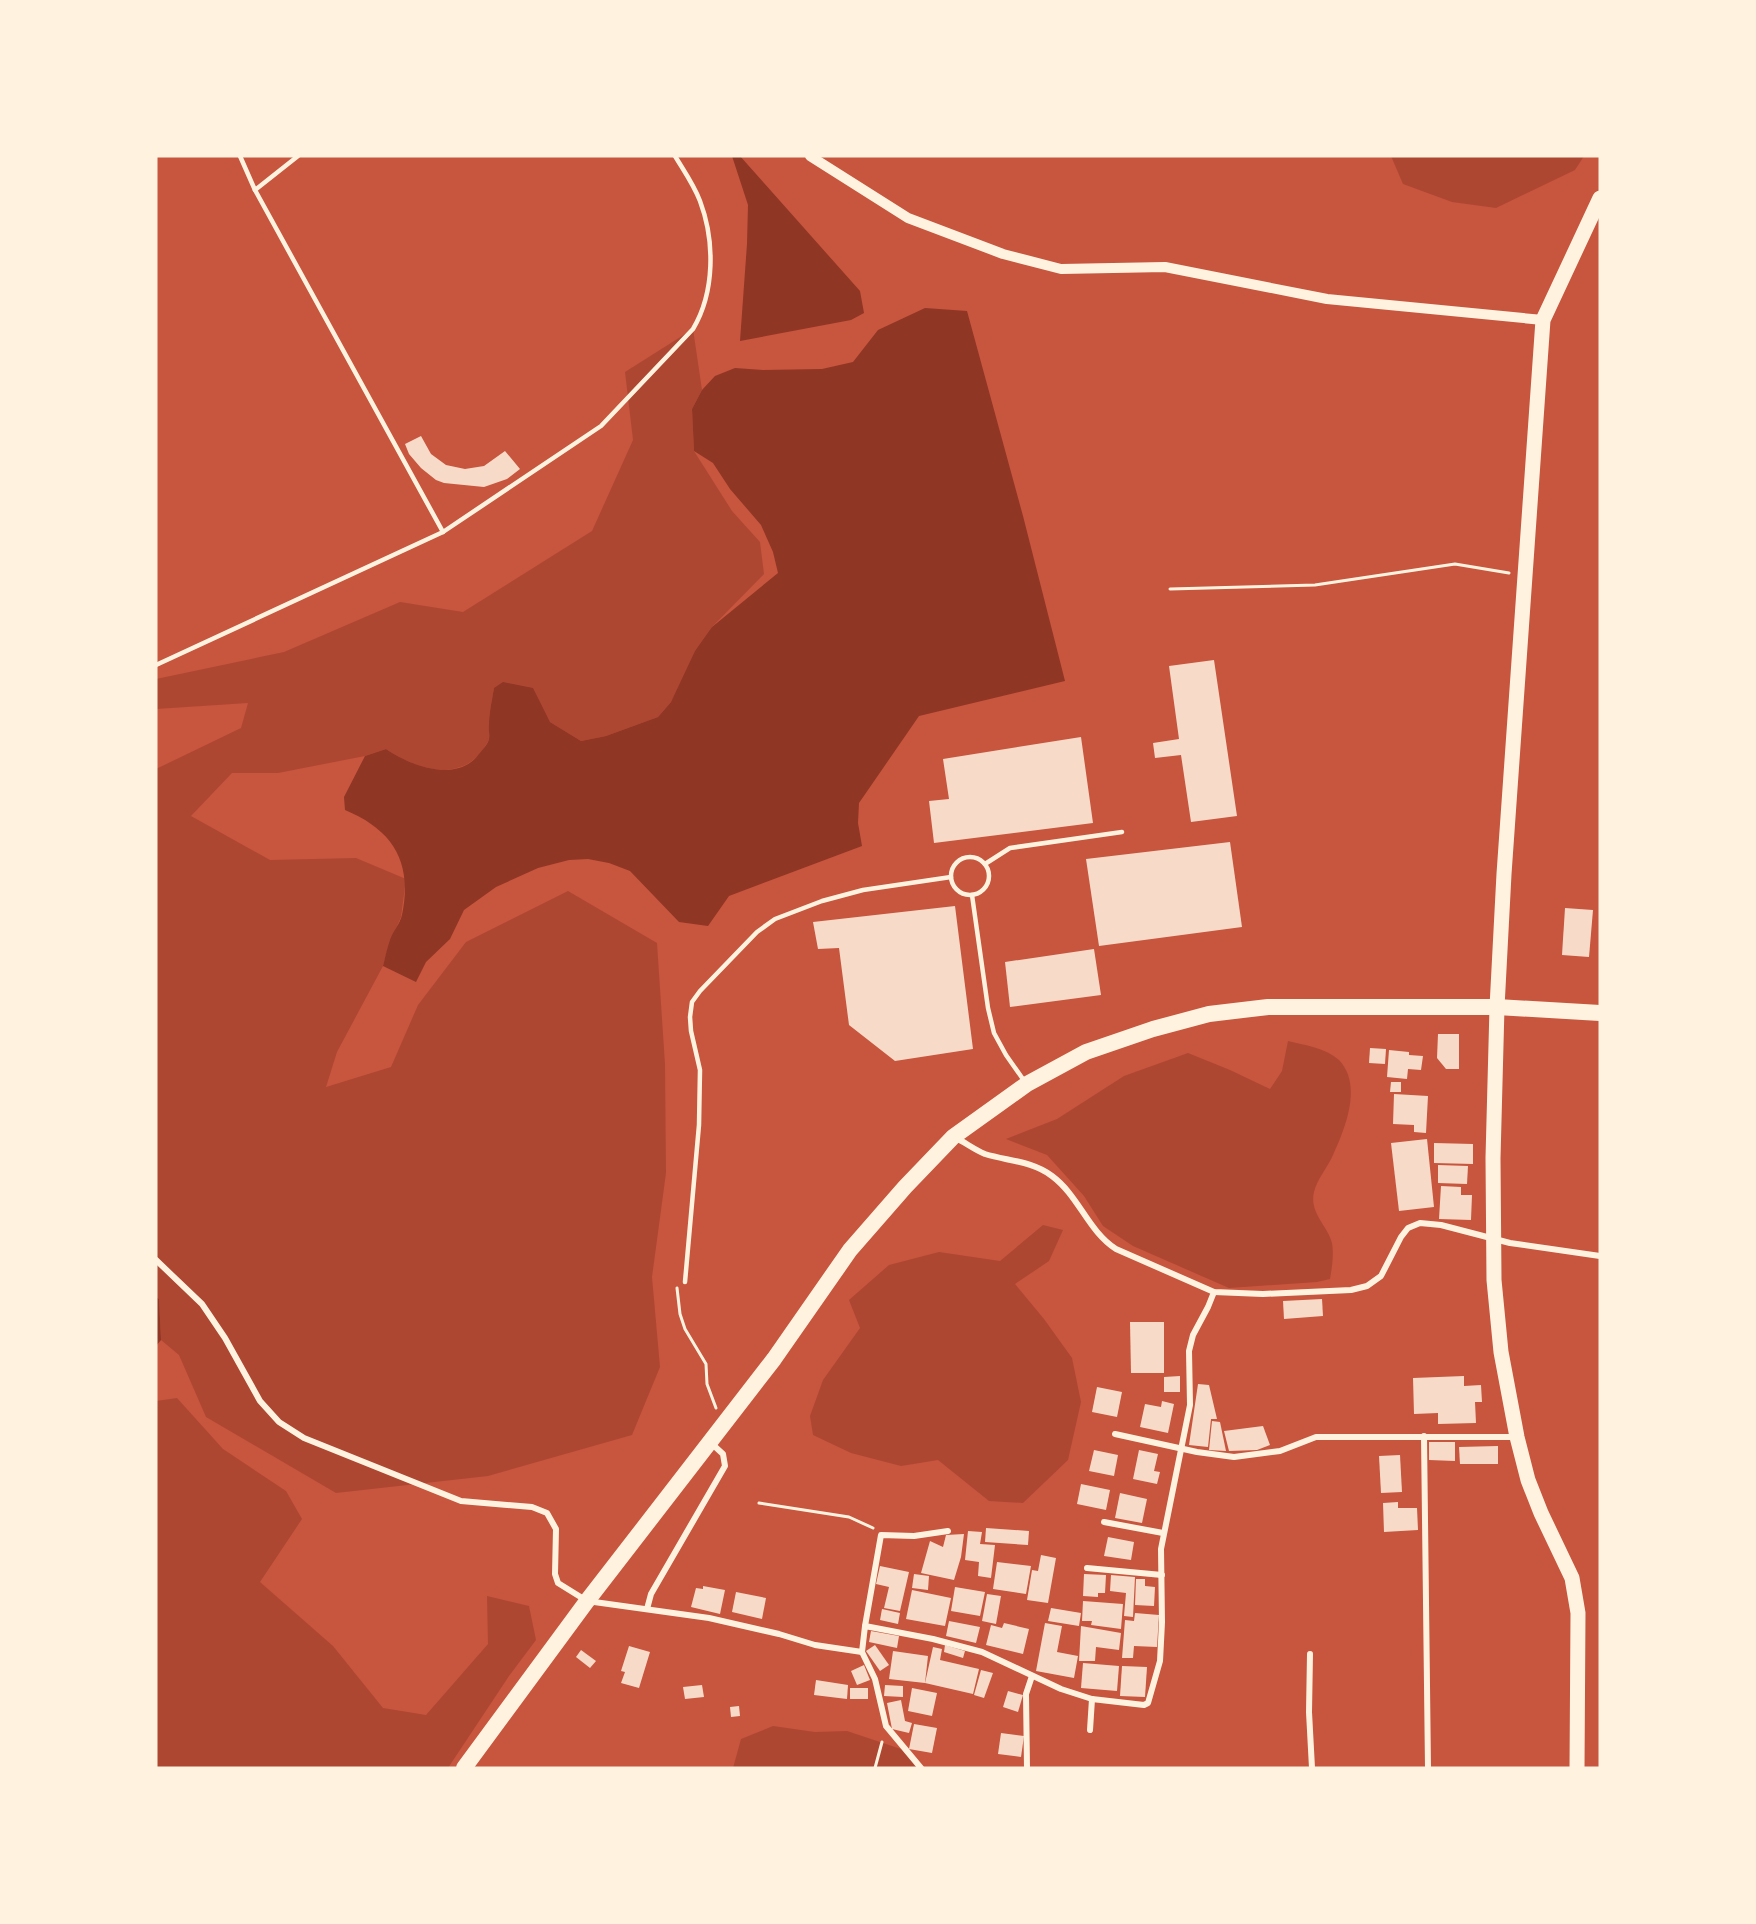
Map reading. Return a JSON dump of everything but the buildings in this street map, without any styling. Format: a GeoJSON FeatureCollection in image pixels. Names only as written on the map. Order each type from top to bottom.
{"type":"FeatureCollection","features":[{"type":"Feature","properties":{"kind":"highway"},"geometry":{"type":"LineString","coordinates":[[464,1768],[587,1601],[774,1359],[850,1250],[953,1137],[1027,1084],[1086,1052],[1153,1029],[1209,1014],[1268,1007],[1497,1008],[1600,1013]]}},
{"type":"Feature","properties":{"kind":"main road"},"geometry":{"type":"LineString","coordinates":[[1577,1768],[1578,1613],[1572,1578],[1535,1498],[1517,1437],[1501,1352],[1497,1323],[1493,1158],[1497,1008],[1515,707],[1543,320],[1600,198]]}},
{"type":"Feature","properties":{"kind":"street"},"geometry":{"type":"LineString","coordinates":[[810,156],[908,218],[1003,254],[1061,270],[1165,267],[1327,299],[1543,320]]}},
{"type":"Feature","properties":{"kind":"street"},"geometry":{"type":"LineString","coordinates":[[953,1137],[984,1153],[1023,1162],[1049,1173],[1064,1188],[1104,1241],[1116,1249],[1214,1292],[1263,1294],[1351,1290],[1367,1286],[1382,1276],[1401,1237],[1408,1228],[1420,1224],[1441,1226],[1510,1244],[1600,1256]]}},
{"type":"Feature","properties":{"kind":"street"},"geometry":{"type":"LineString","coordinates":[[156,1260],[202,1304],[225,1338],[260,1401],[279,1422],[304,1438],[461,1501],[532,1507],[547,1513],[556,1529],[555,1574],[558,1583],[587,1601],[709,1618],[815,1645],[862,1652]]}},
{"type":"Feature","properties":{"kind":"street"},"geometry":{"type":"LineString","coordinates":[[865,1626],[933,1639],[982,1652],[1060,1689],[1092,1699],[1144,1705],[1148,1703],[1160,1661],[1163,1533],[1190,1405],[1189,1351],[1193,1335],[1214,1292]]}},
{"type":"Feature","properties":{"kind":"street"},"geometry":{"type":"LineString","coordinates":[[1115,1434],[1181,1449],[1234,1457],[1280,1451],[1316,1437],[1517,1437]]}},
{"type":"Feature","properties":{"kind":"street"},"geometry":{"type":"LineString","coordinates":[[1424,1436],[1428,1768]]}},
{"type":"Feature","properties":{"kind":"street"},"geometry":{"type":"LineString","coordinates":[[647,1609],[651,1594],[725,1466],[723,1454],[710,1442]]}},
{"type":"Feature","properties":{"kind":"street"},"geometry":{"type":"LineString","coordinates":[[1104,1522],[1163,1533]]}},
{"type":"Feature","properties":{"kind":"street"},"geometry":{"type":"LineString","coordinates":[[921,1768],[886,1726],[875,1679],[862,1652],[881,1535],[914,1536],[948,1531]]}},
{"type":"Feature","properties":{"kind":"street"},"geometry":{"type":"LineString","coordinates":[[1087,1568],[1162,1575]]}},
{"type":"Feature","properties":{"kind":"street"},"geometry":{"type":"LineString","coordinates":[[1310,1654],[1309,1712],[1312,1768]]}},
{"type":"Feature","properties":{"kind":"street"},"geometry":{"type":"LineString","coordinates":[[1027,1768],[1026,1694],[1032,1676]]}},
{"type":"Feature","properties":{"kind":"street"},"geometry":{"type":"LineString","coordinates":[[1090,1730],[1092,1699]]}},
{"type":"Feature","properties":{"kind":"lane"},"geometry":{"type":"LineString","coordinates":[[240,156],[255,190],[443,532]]}},
{"type":"Feature","properties":{"kind":"lane"},"geometry":{"type":"LineString","coordinates":[[255,190],[297,156]]}},
{"type":"Feature","properties":{"kind":"lane"},"geometry":{"type":"LineString","coordinates":[[156,664],[443,532],[601,426],[693,329],[699,319],[708,290],[710,247],[707,225],[700,201],[675,156]]}},
{"type":"Feature","properties":{"kind":"lane"},"geometry":{"type":"LineString","coordinates":[[985,864],[1010,848],[1122,832]]}},
{"type":"Feature","properties":{"kind":"lane"},"geometry":{"type":"LineString","coordinates":[[975,857],[985,864],[989,874],[987,886],[978,894],[972,895],[966,895],[955,888],[951,877],[954,865],[963,858],[975,857]]}},
{"type":"Feature","properties":{"kind":"lane"},"geometry":{"type":"LineString","coordinates":[[686,1282],[699,1125],[700,1070],[690,1017],[692,1002],[756,932],[774,919],[822,901],[863,890],[951,877]]}},
{"type":"Feature","properties":{"kind":"lane"},"geometry":{"type":"LineString","coordinates":[[972,895],[988,1008],[994,1033],[1006,1055],[1027,1084]]}},
{"type":"Feature","properties":{"kind":"path"},"geometry":{"type":"LineString","coordinates":[[1170,589],[1314,585],[1455,564],[1525,576]]}},
{"type":"Feature","properties":{"kind":"path"},"geometry":{"type":"LineString","coordinates":[[686,1282],[677,1282],[680,1314],[685,1329],[706,1364],[707,1384],[714,1404],[725,1422]]}},
{"type":"Feature","properties":{"kind":"path"},"geometry":{"type":"LineString","coordinates":[[759,1503],[849,1517],[865,1523],[881,1535]]}},
{"type":"Feature","properties":{"kind":"path"},"geometry":{"type":"LineString","coordinates":[[875,1768],[886,1726]]}},
{"type":"Feature","properties":{"kind":"shaded area"},"geometry":{"type":"Polygon","coordinates":[[[732,156],[740,156],[860,291],[864,313],[851,320],[740,341],[748,205],[732,156]]]}},
{"type":"Feature","properties":{"kind":"shaded area"},"geometry":{"type":"Polygon","coordinates":[[[1391,156],[1584,156],[1575,170],[1496,208],[1452,202],[1403,184],[1391,156]]]}},
{"type":"Feature","properties":{"kind":"shaded area"},"geometry":{"type":"Polygon","coordinates":[[[925,308],[967,311],[1065,681],[919,716],[859,803],[858,823],[862,846],[729,896],[708,926],[679,922],[630,871],[609,863],[588,859],[569,860],[538,868],[496,887],[464,910],[450,939],[426,962],[416,982],[383,966],[390,940],[402,915],[405,896],[404,879],[396,850],[387,838],[376,827],[345,810],[344,797],[365,756],[386,749],[420,766],[446,770],[470,763],[488,741],[494,688],[503,682],[533,688],[550,722],[581,741],[606,736],[658,717],[671,702],[695,651],[712,627],[778,573],[773,552],[761,525],[730,489],[713,463],[694,451],[692,409],[702,390],[715,376],[735,368],[822,369],[853,362],[878,330],[925,308]]]}},
{"type":"Feature","properties":{"kind":"shaded area"},"geometry":{"type":"Polygon","coordinates":[[[693,329],[702,390],[692,409],[694,451],[732,511],[760,542],[764,574],[712,627],[671,702],[658,717],[606,736],[581,741],[550,722],[543,711],[494,688],[488,740],[482,751],[472,761],[461,767],[435,769],[422,766],[409,762],[386,749],[365,756],[278,773],[232,773],[191,816],[270,860],[356,858],[406,879],[401,917],[388,947],[383,966],[337,1052],[326,1087],[391,1067],[418,1005],[466,942],[568,891],[657,943],[665,1064],[666,1173],[652,1277],[660,1367],[632,1435],[488,1476],[336,1493],[206,1417],[179,1355],[161,1340],[159,1299],[156,1297],[156,769],[241,728],[248,703],[156,709],[156,679],[284,652],[400,602],[463,612],[592,531],[633,440],[625,372],[693,329]]]}},
{"type":"Feature","properties":{"kind":"shaded area"},"geometry":{"type":"Polygon","coordinates":[[[1288,1041],[1334,1056],[1346,1070],[1350,1082],[1350,1107],[1342,1133],[1315,1187],[1313,1200],[1316,1213],[1332,1243],[1330,1279],[1317,1282],[1229,1288],[1133,1246],[1103,1226],[1084,1196],[1047,1155],[1006,1139],[1057,1119],[1124,1076],[1188,1053],[1270,1089],[1282,1071],[1288,1041]]]}},
{"type":"Feature","properties":{"kind":"shaded area"},"geometry":{"type":"Polygon","coordinates":[[[1043,1225],[1063,1230],[1049,1261],[1015,1284],[1072,1358],[1081,1402],[1068,1460],[1023,1503],[989,1501],[938,1460],[901,1466],[851,1453],[813,1435],[810,1416],[823,1380],[860,1328],[849,1300],[889,1265],[939,1252],[1000,1261],[1043,1225]]]}},
{"type":"Feature","properties":{"kind":"shaded area"},"geometry":{"type":"Polygon","coordinates":[[[156,1297],[159,1299],[161,1340],[156,1346],[156,1297]]]}},
{"type":"Feature","properties":{"kind":"shaded area"},"geometry":{"type":"Polygon","coordinates":[[[177,1398],[223,1449],[286,1491],[302,1519],[260,1582],[333,1646],[383,1708],[426,1715],[488,1644],[487,1596],[529,1606],[536,1640],[509,1676],[448,1768],[156,1768],[156,1401],[177,1398]]]}},
{"type":"Feature","properties":{"kind":"shaded area"},"geometry":{"type":"Polygon","coordinates":[[[773,1726],[815,1732],[847,1731],[907,1751],[919,1768],[733,1768],[741,1739],[773,1726]]]}}]}
